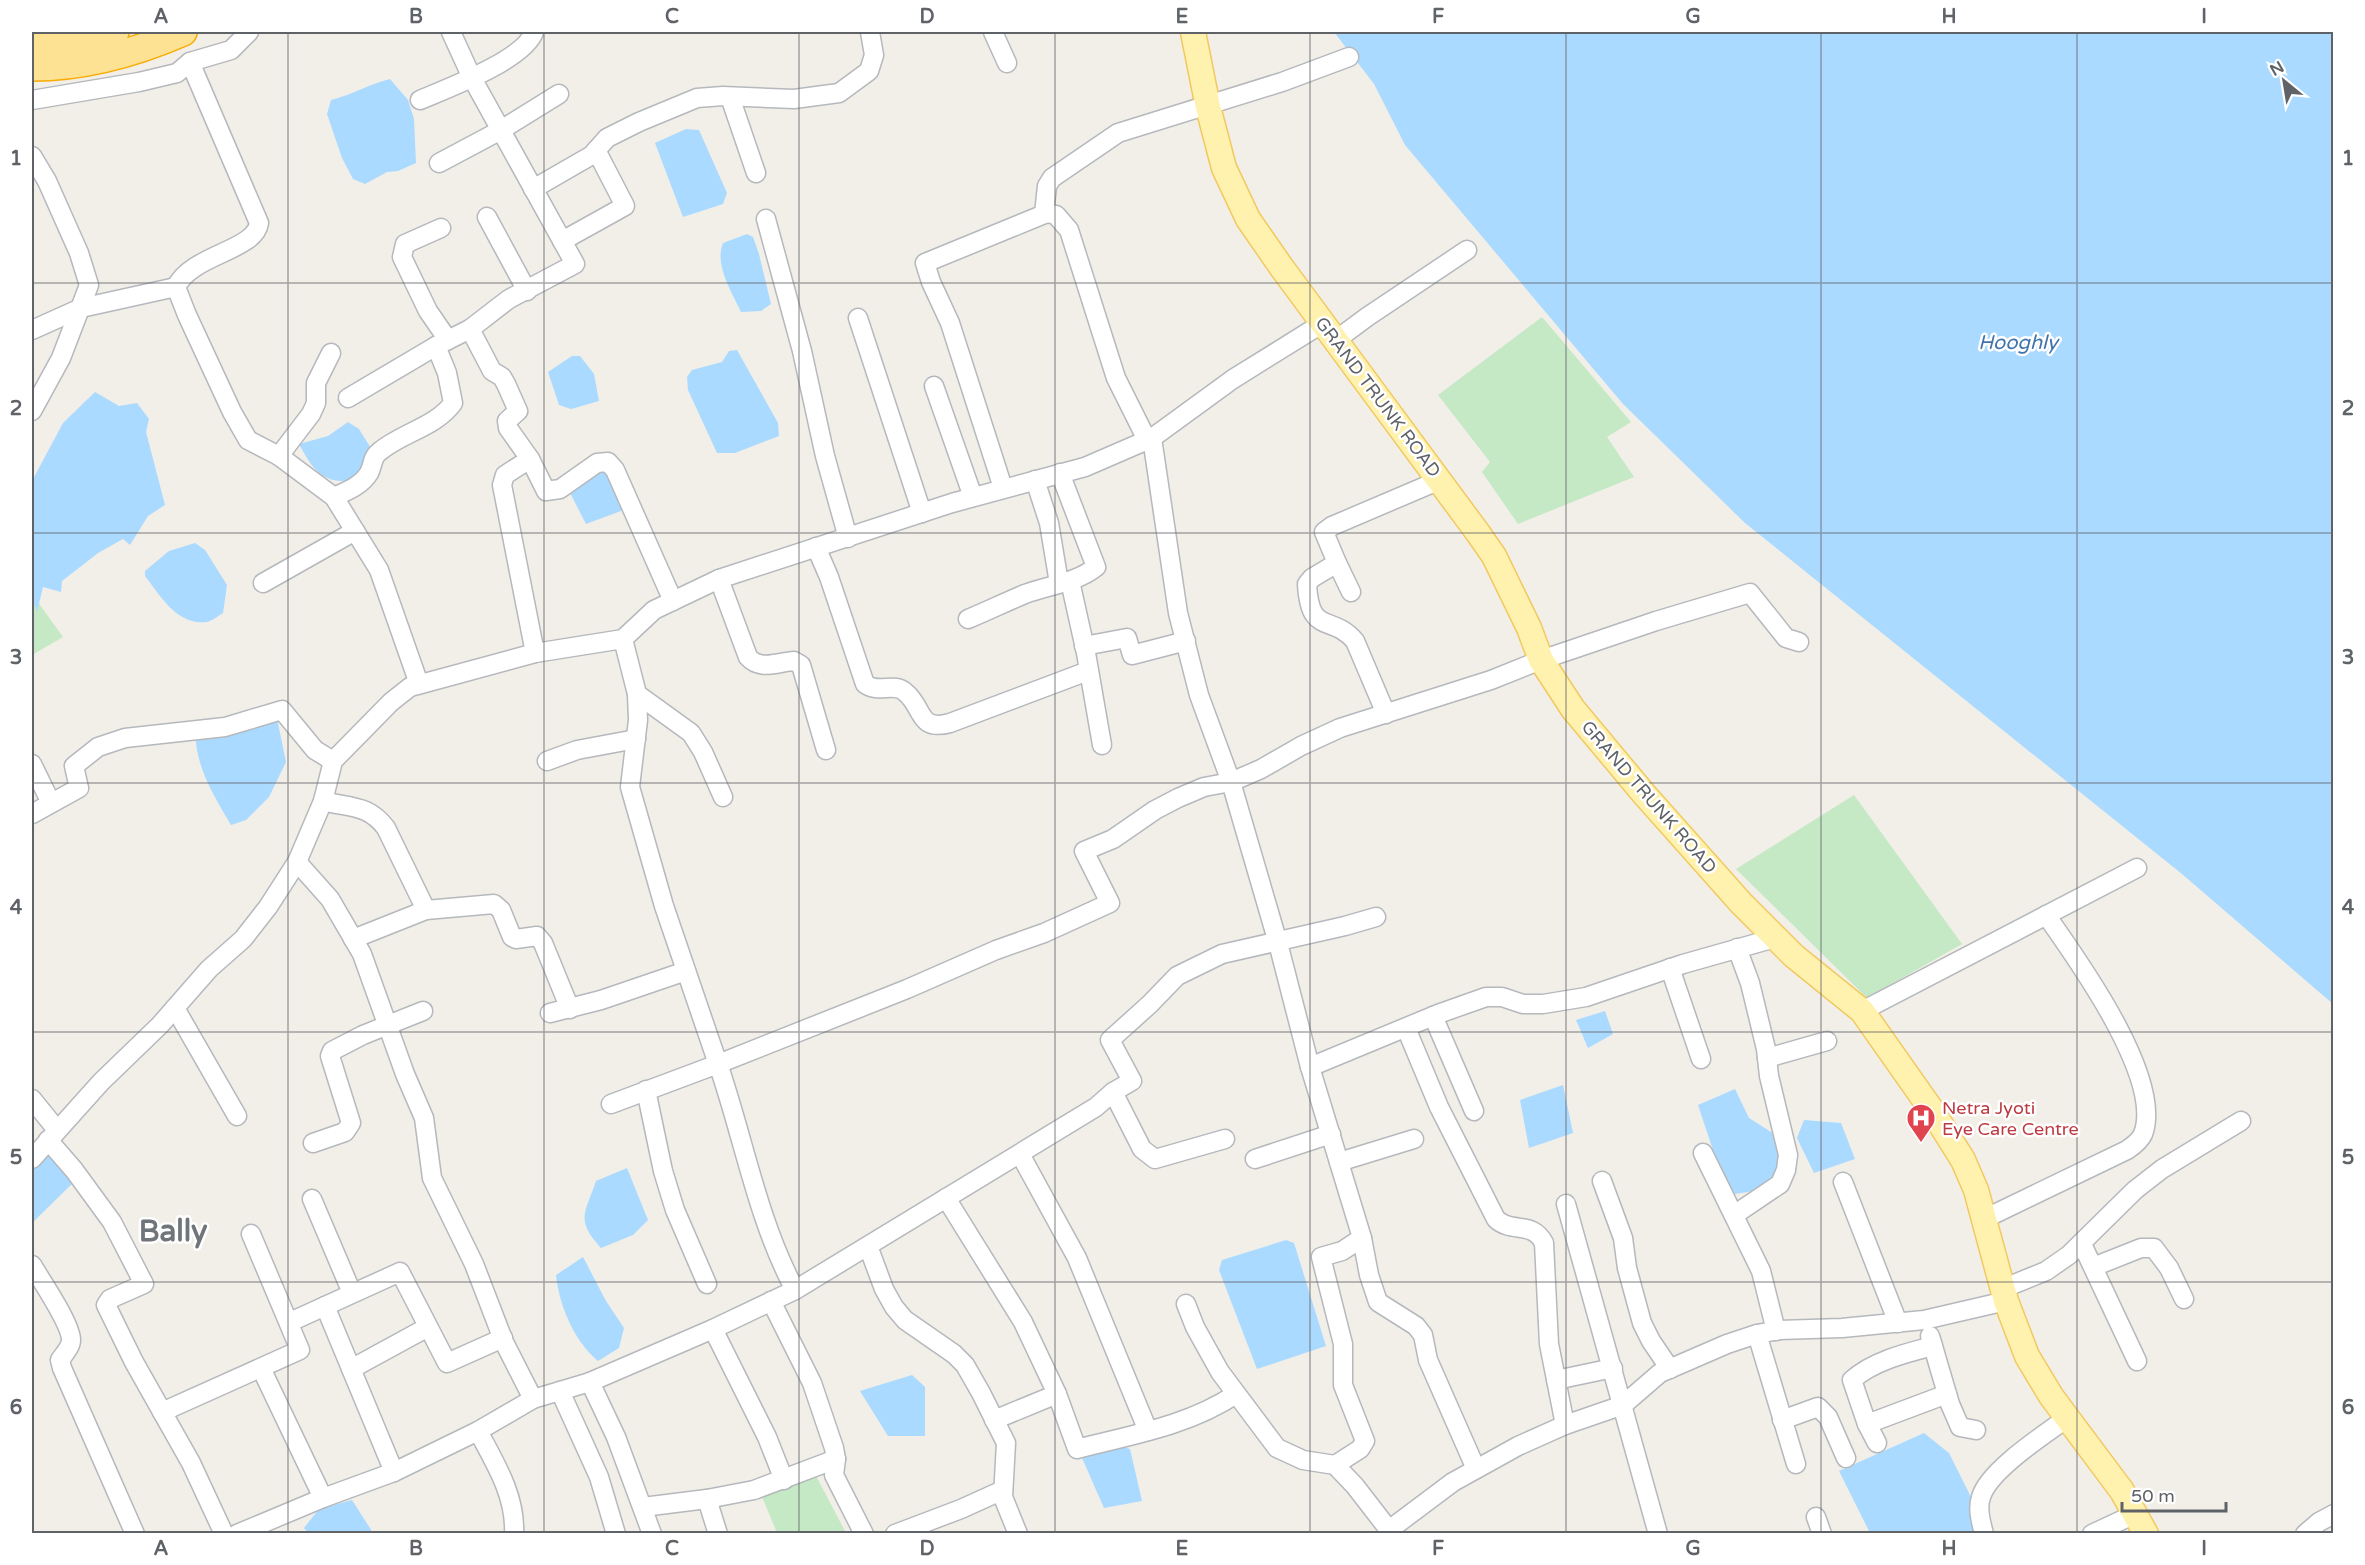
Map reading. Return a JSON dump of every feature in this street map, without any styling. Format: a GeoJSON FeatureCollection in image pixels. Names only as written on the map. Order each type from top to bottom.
{"type":"FeatureCollection","features":[{"type":"Feature","properties":{"kind":"highway"},"geometry":{"type":"LineString","coordinates":[[32,46],[73,42],[162,41],[183,32]]}},
{"type":"Feature","properties":{"kind":"highway"},"geometry":{"type":"LineString","coordinates":[[32,68],[109,41]]}},
{"type":"Feature","properties":{"kind":"main road","name":"GRAND TRUNK ROAD"},"geometry":{"type":"LineString","coordinates":[[1192,32],[1224,168],[1248,219],[1494,556],[1541,660],[1573,709],[1610,754],[1775,938],[1862,1011],[1908,1074],[1963,1160],[1984,1219],[2004,1295],[2027,1356],[2038,1377],[2116,1483],[2141,1524]]}},
{"type":"Feature","properties":{"kind":"street"},"geometry":{"type":"LineString","coordinates":[[32,100],[139,82],[177,73],[190,62],[231,50],[249,32]]}},
{"type":"Feature","properties":{"kind":"street"},"geometry":{"type":"LineString","coordinates":[[348,398],[470,329],[509,299],[575,264],[472,78],[451,32]]}},
{"type":"Feature","properties":{"kind":"street"},"geometry":{"type":"LineString","coordinates":[[420,100],[472,78],[521,50],[534,32]]}},
{"type":"Feature","properties":{"kind":"street"},"geometry":{"type":"LineString","coordinates":[[533,189],[592,155],[607,138],[698,98],[794,99],[839,93],[869,71],[874,55],[870,32]]}},
{"type":"Feature","properties":{"kind":"street"},"geometry":{"type":"LineString","coordinates":[[993,32],[1007,63]]}},
{"type":"Feature","properties":{"kind":"street"},"geometry":{"type":"LineString","coordinates":[[1044,214],[1048,182],[1105,141],[1136,127],[1208,107],[1349,57]]}},
{"type":"Feature","properties":{"kind":"street"},"geometry":{"type":"LineString","coordinates":[[190,62],[259,223],[258,231],[247,241],[192,268],[180,279],[176,287],[232,412],[248,440],[279,456],[334,497],[379,570],[418,684]]}},
{"type":"Feature","properties":{"kind":"street"},"geometry":{"type":"LineString","coordinates":[[439,163],[501,130],[559,94]]}},
{"type":"Feature","properties":{"kind":"street"},"geometry":{"type":"LineString","coordinates":[[730,97],[756,173]]}},
{"type":"Feature","properties":{"kind":"street"},"geometry":{"type":"LineString","coordinates":[[562,241],[625,206],[596,150]]}},
{"type":"Feature","properties":{"kind":"street"},"geometry":{"type":"LineString","coordinates":[[32,156],[79,253],[89,285],[61,358],[32,411]]}},
{"type":"Feature","properties":{"kind":"street"},"geometry":{"type":"LineString","coordinates":[[1004,488],[950,323],[925,263],[1052,212],[1069,230],[1109,357],[1128,405],[1149,439],[1170,567],[1199,695],[1231,782],[1278,943],[1310,1067],[1362,1238],[1369,1275],[1378,1302],[1416,1326],[1423,1335],[1428,1360],[1476,1468]]}},
{"type":"Feature","properties":{"kind":"street"},"geometry":{"type":"LineString","coordinates":[[488,218],[526,291]]}},
{"type":"Feature","properties":{"kind":"street"},"geometry":{"type":"LineString","coordinates":[[766,219],[802,351],[825,456],[848,538]]}},
{"type":"Feature","properties":{"kind":"street"},"geometry":{"type":"LineString","coordinates":[[334,497],[358,486],[369,474],[376,453],[445,414],[453,403],[442,343],[402,257],[405,244],[441,228]]}},
{"type":"Feature","properties":{"kind":"street"},"geometry":{"type":"LineString","coordinates":[[32,1159],[209,969],[243,939],[268,907],[297,862],[323,801],[333,761],[390,702],[410,687],[535,653],[623,639],[654,610],[719,579],[973,497],[1085,467],[1149,439],[1233,379],[1330,331],[1367,316],[1467,250]]}},
{"type":"Feature","properties":{"kind":"street"},"geometry":{"type":"LineString","coordinates":[[32,330],[81,308],[176,287]]}},
{"type":"Feature","properties":{"kind":"street"},"geometry":{"type":"LineString","coordinates":[[858,318],[922,513]]}},
{"type":"Feature","properties":{"kind":"street"},"geometry":{"type":"LineString","coordinates":[[470,329],[492,371],[502,376],[506,384],[518,411],[507,421],[508,428],[531,459],[546,491],[560,489],[597,463],[608,462],[615,470],[672,601]]}},
{"type":"Feature","properties":{"kind":"street"},"geometry":{"type":"LineString","coordinates":[[279,456],[311,414],[316,403],[316,383],[331,353]]}},
{"type":"Feature","properties":{"kind":"street"},"geometry":{"type":"LineString","coordinates":[[934,386],[973,497]]}},
{"type":"Feature","properties":{"kind":"street"},"geometry":{"type":"LineString","coordinates":[[531,459],[505,475],[502,485],[535,653]]}},
{"type":"Feature","properties":{"kind":"street"},"geometry":{"type":"LineString","coordinates":[[968,619],[1091,572],[1096,567],[1060,473]]}},
{"type":"Feature","properties":{"kind":"street"},"geometry":{"type":"LineString","coordinates":[[1035,480],[1084,646],[1102,745]]}},
{"type":"Feature","properties":{"kind":"street"},"geometry":{"type":"LineString","coordinates":[[1351,592],[1324,532],[1440,480]]}},
{"type":"Feature","properties":{"kind":"street"},"geometry":{"type":"LineString","coordinates":[[263,583],[355,531]]}},
{"type":"Feature","properties":{"kind":"street"},"geometry":{"type":"LineString","coordinates":[[816,547],[829,577],[865,684],[876,690],[900,688],[907,693],[922,718],[929,724],[938,726],[950,723],[1088,671]]}},
{"type":"Feature","properties":{"kind":"street"},"geometry":{"type":"LineString","coordinates":[[1337,563],[1312,578],[1307,584],[1311,611],[1318,619],[1355,641],[1386,714]]}},
{"type":"Feature","properties":{"kind":"street"},"geometry":{"type":"LineString","coordinates":[[719,579],[748,657],[752,662],[765,665],[797,661],[801,665],[826,750]]}},
{"type":"Feature","properties":{"kind":"street"},"geometry":{"type":"LineString","coordinates":[[611,1104],[908,989],[1110,903],[1084,851],[1113,839],[1155,810],[1178,798],[1204,787],[1231,782],[1261,769],[1323,735],[1491,680],[1541,660],[1656,621],[1750,593],[1786,638],[1799,642]]}},
{"type":"Feature","properties":{"kind":"street"},"geometry":{"type":"LineString","coordinates":[[1084,646],[1128,638],[1132,655],[1186,641]]}},
{"type":"Feature","properties":{"kind":"street"},"geometry":{"type":"LineString","coordinates":[[623,639],[637,694],[638,720],[630,786],[649,860],[733,1108],[754,1189],[778,1258],[795,1290]]}},
{"type":"Feature","properties":{"kind":"street"},"geometry":{"type":"LineString","coordinates":[[637,694],[691,733],[698,742],[723,797]]}},
{"type":"Feature","properties":{"kind":"street"},"geometry":{"type":"LineString","coordinates":[[32,814],[79,788],[74,766],[98,747],[125,738],[225,727],[282,710],[315,750],[333,761]]}},
{"type":"Feature","properties":{"kind":"street"},"geometry":{"type":"LineString","coordinates":[[547,761],[577,750],[636,739]]}},
{"type":"Feature","properties":{"kind":"street"},"geometry":{"type":"LineString","coordinates":[[32,764],[51,803]]}},
{"type":"Feature","properties":{"kind":"street"},"geometry":{"type":"LineString","coordinates":[[323,801],[372,812],[378,818],[386,828],[426,910]]}},
{"type":"Feature","properties":{"kind":"street"},"geometry":{"type":"LineString","coordinates":[[297,862],[330,899],[362,954],[424,1118],[432,1178],[474,1264],[502,1338],[533,1399]]}},
{"type":"Feature","properties":{"kind":"street"},"geometry":{"type":"LineString","coordinates":[[1862,1011],[2137,868]]}},
{"type":"Feature","properties":{"kind":"street"},"geometry":{"type":"LineString","coordinates":[[353,939],[426,910],[481,904],[498,906],[512,937],[516,939],[537,936],[543,943],[570,1009]]}},
{"type":"Feature","properties":{"kind":"street"},"geometry":{"type":"LineString","coordinates":[[1984,1219],[2127,1150],[2143,1134],[2146,1114],[2143,1093],[2116,1022],[2102,996],[2046,915]]}},
{"type":"Feature","properties":{"kind":"street"},"geometry":{"type":"LineString","coordinates":[[237,1533],[262,1528],[323,1498],[394,1472],[478,1431],[533,1399],[590,1382],[713,1329],[795,1290],[1096,1107],[1113,1092],[1132,1081],[1110,1040],[1177,976],[1222,954],[1278,943],[1376,917]]}},
{"type":"Feature","properties":{"kind":"street"},"geometry":{"type":"LineString","coordinates":[[1310,1067],[1433,1016],[1494,996],[1523,1004],[1586,997],[1670,968],[1775,938]]}},
{"type":"Feature","properties":{"kind":"street"},"geometry":{"type":"LineString","coordinates":[[1734,1215],[1780,1184],[1786,1170],[1788,1155],[1750,983],[1737,948]]}},
{"type":"Feature","properties":{"kind":"street"},"geometry":{"type":"LineString","coordinates":[[1670,968],[1701,1059]]}},
{"type":"Feature","properties":{"kind":"street"},"geometry":{"type":"LineString","coordinates":[[550,1013],[636,989],[686,971]]}},
{"type":"Feature","properties":{"kind":"street"},"geometry":{"type":"LineString","coordinates":[[175,1008],[237,1116]]}},
{"type":"Feature","properties":{"kind":"street"},"geometry":{"type":"LineString","coordinates":[[314,1143],[345,1132],[351,1123],[330,1056],[332,1051],[363,1035],[423,1011]]}},
{"type":"Feature","properties":{"kind":"street"},"geometry":{"type":"LineString","coordinates":[[1433,1016],[1474,1111]]}},
{"type":"Feature","properties":{"kind":"street"},"geometry":{"type":"LineString","coordinates":[[1406,1028],[1439,1107],[1496,1219],[1502,1224],[1529,1228],[1539,1234],[1544,1243],[1549,1344],[1565,1425]]}},
{"type":"Feature","properties":{"kind":"street"},"geometry":{"type":"LineString","coordinates":[[1767,1058],[1827,1041]]}},
{"type":"Feature","properties":{"kind":"street"},"geometry":{"type":"LineString","coordinates":[[646,1090],[663,1171],[675,1210],[707,1284]]}},
{"type":"Feature","properties":{"kind":"street"},"geometry":{"type":"LineString","coordinates":[[1113,1092],[1142,1149],[1155,1159],[1225,1139]]}},
{"type":"Feature","properties":{"kind":"street"},"geometry":{"type":"LineString","coordinates":[[32,1099],[74,1170],[112,1222],[144,1284],[111,1299],[106,1305],[134,1362],[190,1463],[224,1533]]}},
{"type":"Feature","properties":{"kind":"street"},"geometry":{"type":"LineString","coordinates":[[1186,1304],[1195,1328],[1220,1372],[1277,1448],[1303,1460],[1335,1465],[1355,1486],[1390,1532],[1452,1482],[1476,1468],[1565,1425],[1623,1405],[1660,1373],[1727,1344],[1757,1334],[1776,1331],[1924,1320],[2004,1295],[2069,1255],[2135,1190],[2162,1169],[2241,1121]]}},
{"type":"Feature","properties":{"kind":"street"},"geometry":{"type":"LineString","coordinates":[[1255,1159],[1331,1134]]}},
{"type":"Feature","properties":{"kind":"street"},"geometry":{"type":"LineString","coordinates":[[1339,1162],[1414,1139]]}},
{"type":"Feature","properties":{"kind":"street"},"geometry":{"type":"LineString","coordinates":[[1020,1154],[1077,1258],[1148,1431]]}},
{"type":"Feature","properties":{"kind":"street"},"geometry":{"type":"LineString","coordinates":[[1703,1154],[1761,1271],[1776,1331]]}},
{"type":"Feature","properties":{"kind":"street"},"geometry":{"type":"LineString","coordinates":[[1602,1181],[1623,1238],[1627,1268],[1642,1323],[1670,1369]]}},
{"type":"Feature","properties":{"kind":"street"},"geometry":{"type":"LineString","coordinates":[[1843,1182],[1898,1323]]}},
{"type":"Feature","properties":{"kind":"street"},"geometry":{"type":"LineString","coordinates":[[946,1198],[1023,1322],[1057,1394],[1077,1449],[1183,1422],[1215,1408],[1236,1394]]}},
{"type":"Feature","properties":{"kind":"street"},"geometry":{"type":"LineString","coordinates":[[312,1199],[352,1293]]}},
{"type":"Feature","properties":{"kind":"street"},"geometry":{"type":"LineString","coordinates":[[1566,1204],[1658,1533]]}},
{"type":"Feature","properties":{"kind":"street"},"geometry":{"type":"LineString","coordinates":[[162,1412],[300,1350],[251,1234]]}},
{"type":"Feature","properties":{"kind":"street"},"geometry":{"type":"LineString","coordinates":[[1335,1465],[1360,1449],[1365,1441],[1343,1385],[1343,1344],[1321,1257],[1342,1251],[1362,1238]]}},
{"type":"Feature","properties":{"kind":"street"},"geometry":{"type":"LineString","coordinates":[[2082,1244],[2137,1361]]}},
{"type":"Feature","properties":{"kind":"street"},"geometry":{"type":"LineString","coordinates":[[868,1246],[884,1289],[894,1307],[905,1320],[954,1354],[965,1365],[994,1420],[1006,1443],[1003,1497],[1018,1533]]}},
{"type":"Feature","properties":{"kind":"street"},"geometry":{"type":"LineString","coordinates":[[2093,1267],[2140,1248],[2154,1248],[2169,1268],[2184,1299]]}},
{"type":"Feature","properties":{"kind":"street"},"geometry":{"type":"LineString","coordinates":[[32,1266],[69,1331],[70,1345],[60,1360],[62,1368],[135,1533]]}},
{"type":"Feature","properties":{"kind":"street"},"geometry":{"type":"LineString","coordinates":[[290,1322],[400,1272],[447,1363],[502,1338]]}},
{"type":"Feature","properties":{"kind":"street"},"geometry":{"type":"LineString","coordinates":[[771,1301],[812,1383],[831,1433],[836,1459],[834,1475],[864,1533]]}},
{"type":"Feature","properties":{"kind":"street"},"geometry":{"type":"LineString","coordinates":[[325,1306],[394,1472]]}},
{"type":"Feature","properties":{"kind":"street"},"geometry":{"type":"LineString","coordinates":[[1924,1320],[1960,1428],[1976,1430]]}},
{"type":"Feature","properties":{"kind":"street"},"geometry":{"type":"LineString","coordinates":[[351,1369],[428,1327]]}},
{"type":"Feature","properties":{"kind":"street"},"geometry":{"type":"LineString","coordinates":[[713,1329],[766,1437],[784,1480]]}},
{"type":"Feature","properties":{"kind":"street"},"geometry":{"type":"LineString","coordinates":[[1757,1334],[1796,1464]]}},
{"type":"Feature","properties":{"kind":"street"},"geometry":{"type":"LineString","coordinates":[[1877,1443],[1867,1424],[1852,1380],[1861,1372],[1882,1363],[1933,1346]]}},
{"type":"Feature","properties":{"kind":"street"},"geometry":{"type":"LineString","coordinates":[[261,1368],[323,1498]]}},
{"type":"Feature","properties":{"kind":"street"},"geometry":{"type":"LineString","coordinates":[[1556,1380],[1613,1368]]}},
{"type":"Feature","properties":{"kind":"street"},"geometry":{"type":"LineString","coordinates":[[590,1382],[616,1437],[652,1533]]}},
{"type":"Feature","properties":{"kind":"street"},"geometry":{"type":"LineString","coordinates":[[560,1391],[599,1477],[616,1533]]}},
{"type":"Feature","properties":{"kind":"street"},"geometry":{"type":"LineString","coordinates":[[994,1420],[1057,1394]]}},
{"type":"Feature","properties":{"kind":"street"},"geometry":{"type":"LineString","coordinates":[[1867,1424],[1947,1394]]}},
{"type":"Feature","properties":{"kind":"street"},"geometry":{"type":"LineString","coordinates":[[1782,1420],[1818,1407],[1828,1417],[1846,1458]]}},
{"type":"Feature","properties":{"kind":"street"},"geometry":{"type":"LineString","coordinates":[[1984,1533],[1979,1519],[1980,1497],[1992,1478],[2019,1454],[2067,1418]]}},
{"type":"Feature","properties":{"kind":"street"},"geometry":{"type":"LineString","coordinates":[[478,1431],[507,1491],[514,1511],[514,1533]]}},
{"type":"Feature","properties":{"kind":"street"},"geometry":{"type":"LineString","coordinates":[[643,1507],[754,1490],[836,1459]]}},
{"type":"Feature","properties":{"kind":"street"},"geometry":{"type":"LineString","coordinates":[[895,1533],[961,1509],[1003,1490]]}},
{"type":"Feature","properties":{"kind":"street"},"geometry":{"type":"LineString","coordinates":[[707,1499],[718,1533]]}},
{"type":"Feature","properties":{"kind":"street"},"geometry":{"type":"LineString","coordinates":[[2305,1533],[2319,1521],[2334,1514]]}},
{"type":"Feature","properties":{"kind":"street"},"geometry":{"type":"LineString","coordinates":[[2092,1533],[2141,1524]]}},
{"type":"Feature","properties":{"kind":"green space"},"geometry":{"type":"Polygon","coordinates":[[[1542,317],[1631,422],[1607,437],[1634,477],[1518,524],[1482,472],[1490,462],[1438,395],[1542,317]]]}},
{"type":"Feature","properties":{"kind":"green space"},"geometry":{"type":"Polygon","coordinates":[[[32,594],[63,637],[32,655],[32,594]]]}},
{"type":"Feature","properties":{"kind":"green space"},"geometry":{"type":"Polygon","coordinates":[[[1854,795],[1962,944],[1867,998],[1736,869],[1854,795]]]}},
{"type":"Feature","properties":{"kind":"green space"},"geometry":{"type":"Polygon","coordinates":[[[814,1472],[846,1533],[777,1533],[758,1487],[814,1472]]]}},
{"type":"Feature","properties":{"kind":"water","name":"Hooghly"},"geometry":{"type":"Polygon","coordinates":[[[1334,32],[2333,32],[2333,1004],[2182,874],[1745,523],[1623,404],[1405,145],[1374,84],[1334,32]]]}},
{"type":"Feature","properties":{"kind":"water"},"geometry":{"type":"Polygon","coordinates":[[[390,79],[408,100],[414,119],[416,163],[398,171],[387,172],[365,184],[353,179],[342,158],[327,114],[331,100],[390,79]]]}},
{"type":"Feature","properties":{"kind":"water"},"geometry":{"type":"Polygon","coordinates":[[[686,129],[699,130],[727,193],[723,204],[683,217],[655,143],[686,129]]]}},
{"type":"Feature","properties":{"kind":"water"},"geometry":{"type":"Polygon","coordinates":[[[747,234],[753,237],[759,254],[771,304],[761,311],[741,312],[722,269],[723,243],[747,234]]]}},
{"type":"Feature","properties":{"kind":"water"},"geometry":{"type":"Polygon","coordinates":[[[737,350],[778,423],[779,436],[735,453],[717,453],[688,390],[687,377],[692,370],[722,362],[729,351],[737,350]]]}},
{"type":"Feature","properties":{"kind":"water"},"geometry":{"type":"Polygon","coordinates":[[[572,356],[580,356],[594,374],[599,401],[571,409],[559,405],[548,372],[572,356]]]}},
{"type":"Feature","properties":{"kind":"water"},"geometry":{"type":"Polygon","coordinates":[[[95,392],[119,406],[137,403],[149,419],[146,432],[165,505],[148,516],[130,545],[123,539],[98,553],[62,581],[61,592],[43,587],[37,612],[32,597],[32,481],[63,423],[95,392]]]}},
{"type":"Feature","properties":{"kind":"water"},"geometry":{"type":"Polygon","coordinates":[[[348,422],[359,429],[372,450],[357,481],[336,480],[321,474],[315,469],[299,444],[328,436],[348,422]]]}},
{"type":"Feature","properties":{"kind":"water"},"geometry":{"type":"Polygon","coordinates":[[[609,466],[621,486],[621,511],[586,524],[565,483],[609,466]]]}},
{"type":"Feature","properties":{"kind":"water"},"geometry":{"type":"Polygon","coordinates":[[[195,543],[205,550],[227,585],[223,613],[207,622],[196,622],[178,614],[163,600],[145,576],[145,571],[169,551],[195,543]]]}},
{"type":"Feature","properties":{"kind":"water"},"geometry":{"type":"Polygon","coordinates":[[[275,709],[286,762],[269,797],[246,820],[231,825],[202,769],[195,731],[275,709]]]}},
{"type":"Feature","properties":{"kind":"water"},"geometry":{"type":"Polygon","coordinates":[[[1605,1011],[1613,1034],[1588,1048],[1576,1020],[1605,1011]]]}},
{"type":"Feature","properties":{"kind":"water"},"geometry":{"type":"Polygon","coordinates":[[[1563,1085],[1573,1133],[1529,1148],[1520,1100],[1563,1085]]]}},
{"type":"Feature","properties":{"kind":"water"},"geometry":{"type":"Polygon","coordinates":[[[1735,1089],[1749,1118],[1779,1137],[1781,1187],[1728,1195],[1698,1105],[1735,1089]]]}},
{"type":"Feature","properties":{"kind":"water"},"geometry":{"type":"Polygon","coordinates":[[[1804,1120],[1841,1123],[1855,1159],[1814,1173],[1797,1138],[1804,1120]]]}},
{"type":"Feature","properties":{"kind":"water"},"geometry":{"type":"Polygon","coordinates":[[[52,1154],[78,1178],[32,1223],[32,1169],[42,1157],[52,1154]]]}},
{"type":"Feature","properties":{"kind":"water"},"geometry":{"type":"Polygon","coordinates":[[[627,1168],[648,1220],[633,1235],[601,1248],[585,1223],[586,1209],[596,1181],[627,1168]]]}},
{"type":"Feature","properties":{"kind":"water"},"geometry":{"type":"Polygon","coordinates":[[[1286,1240],[1294,1243],[1326,1346],[1257,1369],[1219,1270],[1222,1260],[1286,1240]]]}},
{"type":"Feature","properties":{"kind":"water"},"geometry":{"type":"Polygon","coordinates":[[[583,1257],[606,1301],[624,1328],[619,1348],[598,1361],[589,1353],[569,1322],[560,1298],[556,1275],[583,1257]]]}},
{"type":"Feature","properties":{"kind":"water"},"geometry":{"type":"Polygon","coordinates":[[[912,1375],[925,1387],[925,1436],[888,1436],[860,1391],[912,1375]]]}},
{"type":"Feature","properties":{"kind":"water"},"geometry":{"type":"Polygon","coordinates":[[[1924,1433],[1949,1453],[1985,1525],[1982,1533],[1870,1533],[1839,1471],[1924,1433]]]}},
{"type":"Feature","properties":{"kind":"water"},"geometry":{"type":"Polygon","coordinates":[[[1105,1441],[1130,1449],[1142,1501],[1104,1508],[1082,1458],[1105,1441]]]}},
{"type":"Feature","properties":{"kind":"water"},"geometry":{"type":"Polygon","coordinates":[[[352,1500],[373,1533],[308,1533],[304,1528],[319,1509],[352,1500]]]}},
{"type":"Feature","properties":{"kind":"place","name":"Netra Jyoti Eye Care Centre"},"geometry":{"type":"Point","coordinates":[1921,1144]}},
{"type":"Feature","properties":{"kind":"district","name":"Bally"},"geometry":{"type":"Point","coordinates":[173,1231]}}]}
